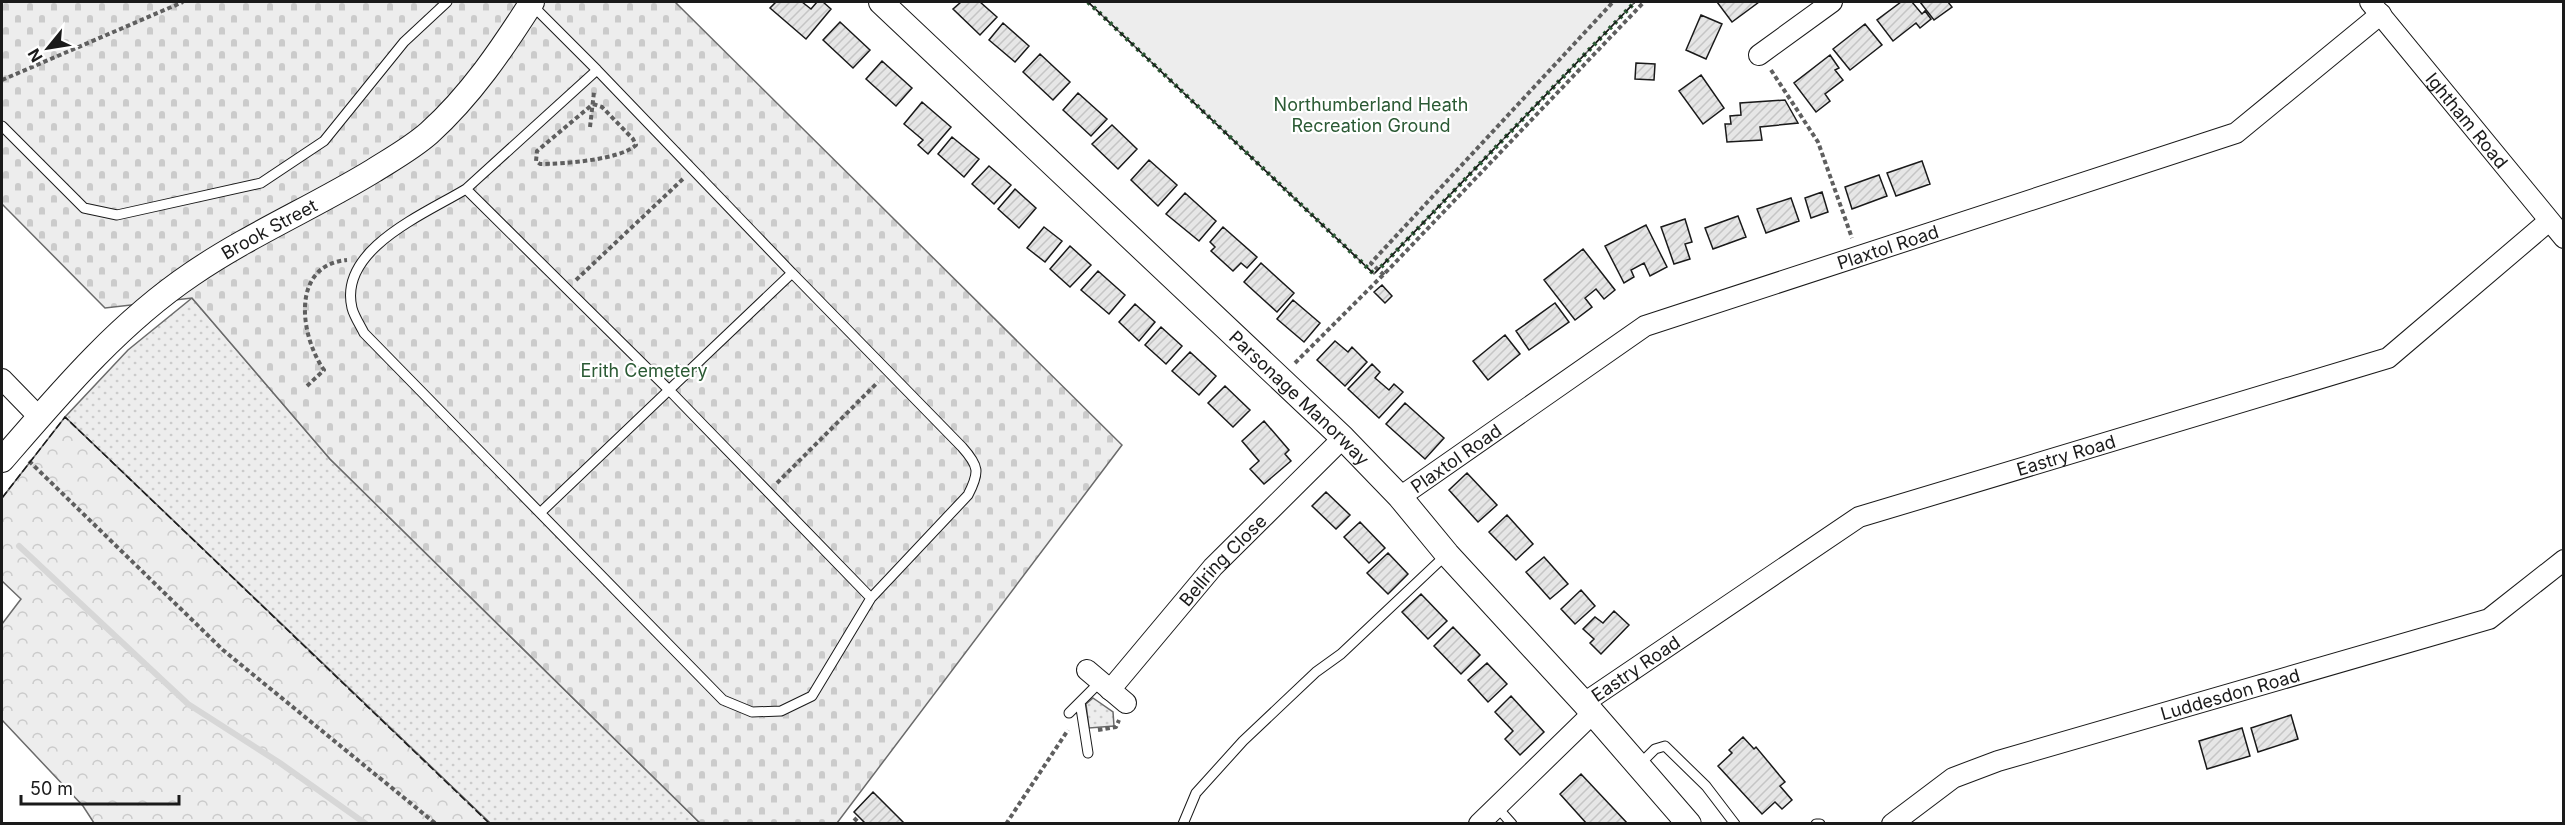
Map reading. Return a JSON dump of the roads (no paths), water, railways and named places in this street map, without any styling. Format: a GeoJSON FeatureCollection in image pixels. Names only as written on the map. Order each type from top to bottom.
{"type":"FeatureCollection","features":[{"type":"Feature","properties":{"kind":"street","name":"Brook Street"},"geometry":{"type":"LineString","coordinates":[[8,453],[108,341],[192,274],[323,201],[428,134],[465,97],[504,47],[530,2]]}},
{"type":"Feature","properties":{"kind":"street","name":"Parsonage Manorway"},"geometry":{"type":"LineString","coordinates":[[881,2],[1343,438],[1400,497],[1447,554],[1588,708],[1689,824]]}},
{"type":"Feature","properties":{"kind":"street"},"geometry":{"type":"LineString","coordinates":[[1759,55],[1832,2]]}},
{"type":"Feature","properties":{"kind":"street","name":"Ightham Road"},"geometry":{"type":"LineString","coordinates":[[2375,8],[2564,238]]}},
{"type":"Feature","properties":{"kind":"street","name":"Plaxtol Road"},"geometry":{"type":"LineString","coordinates":[[1400,497],[1645,326],[2236,133],[2375,8]]}},
{"type":"Feature","properties":{"kind":"street","name":"Eastry Road"},"geometry":{"type":"LineString","coordinates":[[1479,824],[1588,708],[1859,517],[2388,358],[2549,221]]}},
{"type":"Feature","properties":{"kind":"street"},"geometry":{"type":"LineString","coordinates":[[2,379],[39,417]]}},
{"type":"Feature","properties":{"kind":"street","name":"Bellring Close"},"geometry":{"type":"LineString","coordinates":[[1099,680],[1343,438]]}},
{"type":"Feature","properties":{"kind":"street","name":"Luddesdon Road"},"geometry":{"type":"LineString","coordinates":[[1892,824],[1953,778],[1998,761],[2489,620],[2564,560]]}},
{"type":"Feature","properties":{"kind":"street"},"geometry":{"type":"LineString","coordinates":[[1099,680],[1126,703]]}},
{"type":"Feature","properties":{"kind":"lane"},"geometry":{"type":"LineString","coordinates":[[2,126],[84,208],[117,215],[261,183],[324,141],[405,42],[447,2]]}},
{"type":"Feature","properties":{"kind":"lane"},"geometry":{"type":"LineString","coordinates":[[530,2],[597,70],[792,273],[890,371],[976,462],[977,479],[968,495],[871,598],[813,696],[781,711],[752,712],[723,699],[364,333],[352,309],[351,287],[362,258],[388,236],[466,189],[597,70]]}},
{"type":"Feature","properties":{"kind":"lane"},"geometry":{"type":"LineString","coordinates":[[466,189],[669,390],[871,598]]}},
{"type":"Feature","properties":{"kind":"lane"},"geometry":{"type":"LineString","coordinates":[[540,513],[792,273]]}},
{"type":"Feature","properties":{"kind":"lane"},"geometry":{"type":"LineString","coordinates":[[1183,824],[1196,793],[1243,741],[1316,672],[1341,654],[1447,554]]}},
{"type":"Feature","properties":{"kind":"lane"},"geometry":{"type":"LineString","coordinates":[[1069,713],[1099,680]]}},
{"type":"Feature","properties":{"kind":"lane"},"geometry":{"type":"LineString","coordinates":[[1080,702],[1088,753]]}},
{"type":"Feature","properties":{"kind":"lane"},"geometry":{"type":"LineString","coordinates":[[1638,766],[1655,749],[1665,746],[1706,786],[1735,824]]}},
{"type":"Feature","properties":{"kind":"lane"},"geometry":{"type":"LineString","coordinates":[[1496,806],[1512,824]]}},
{"type":"Feature","properties":{"kind":"lane"},"geometry":{"type":"LineString","coordinates":[[1815,824],[1820,824]]}},
{"type":"Feature","properties":{"kind":"waterway"},"geometry":{"type":"LineString","coordinates":[[19,546],[188,704],[280,763],[366,824]]}},
{"type":"Feature","properties":{"kind":"park label","name":"Northumberland Heath Recreation Ground"},"geometry":{"type":"Point","coordinates":[1371,114]}},
{"type":"Feature","properties":{"kind":"park label","name":"Erith Cemetery"},"geometry":{"type":"Point","coordinates":[644,370]}}]}
